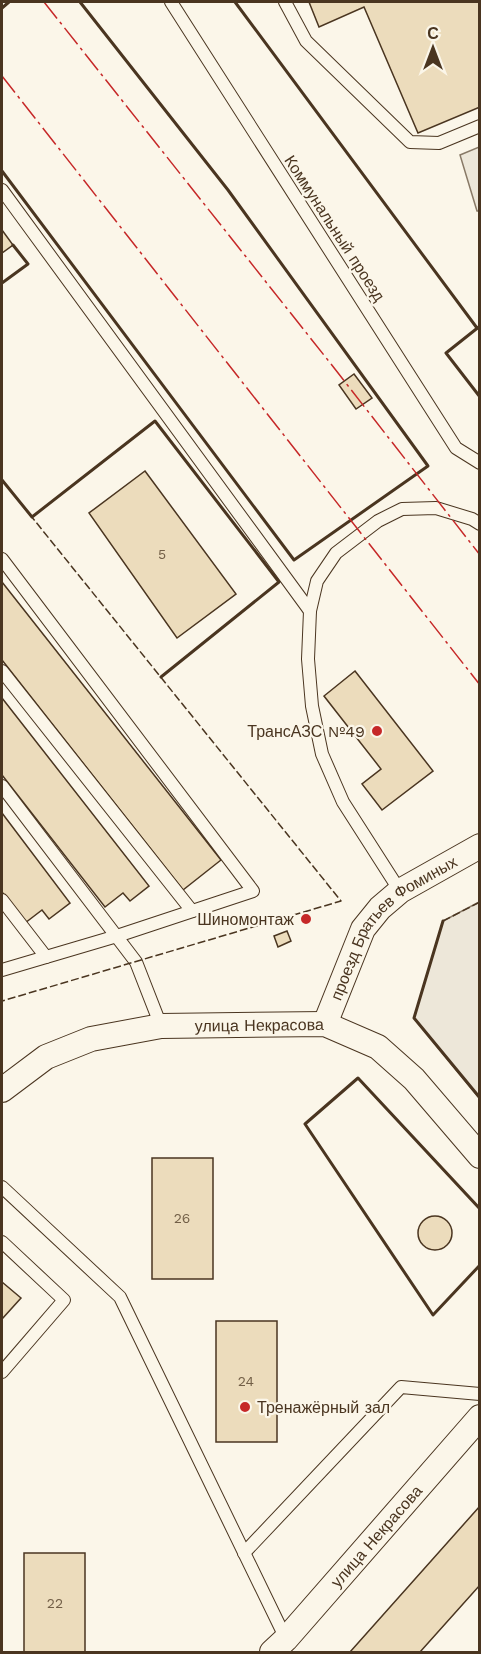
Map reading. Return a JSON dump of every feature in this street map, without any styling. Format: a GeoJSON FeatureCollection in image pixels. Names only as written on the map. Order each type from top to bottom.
{"type":"FeatureCollection","features":[{"type":"Feature","properties":{"kind":"street","name":"проезд Братьев Фоминых"},"geometry":{"type":"LineString","coordinates":[[325,1024],[363,929],[380,908],[400,891],[480,846]]}},
{"type":"Feature","properties":{"kind":"street","name":"улица Некрасова"},"geometry":{"type":"LineString","coordinates":[[2,1090],[46,1057],[91,1040],[161,1026],[325,1024],[378,1047],[414,1079],[480,1156]]}},
{"type":"Feature","properties":{"kind":"street","name":"улица Некрасова"},"geometry":{"type":"LineString","coordinates":[[279,1646],[480,1417]]}},
{"type":"Feature","properties":{"kind":"lane","name":"Коммунальный проезд"},"geometry":{"type":"LineString","coordinates":[[171,2],[456,448],[480,463]]}},
{"type":"Feature","properties":{"kind":"lane"},"geometry":{"type":"LineString","coordinates":[[285,2],[306,41],[410,142],[439,143],[480,126]]}},
{"type":"Feature","properties":{"kind":"lane"},"geometry":{"type":"LineString","coordinates":[[2,190],[310,610]]}},
{"type":"Feature","properties":{"kind":"lane"},"geometry":{"type":"LineString","coordinates":[[400,891],[343,802],[322,754],[312,706],[308,659],[310,610],[317,581],[336,553],[378,521],[402,509],[436,508],[472,519],[480,524]]}},
{"type":"Feature","properties":{"kind":"lane"},"geometry":{"type":"LineString","coordinates":[[2,559],[253,891],[117,936],[2,970]]}},
{"type":"Feature","properties":{"kind":"lane"},"geometry":{"type":"LineString","coordinates":[[2,671],[192,911]]}},
{"type":"Feature","properties":{"kind":"lane"},"geometry":{"type":"LineString","coordinates":[[2,786],[135,962],[161,1026]]}},
{"type":"Feature","properties":{"kind":"lane"},"geometry":{"type":"LineString","coordinates":[[2,900],[46,957]]}},
{"type":"Feature","properties":{"kind":"lane"},"geometry":{"type":"LineString","coordinates":[[2,1188],[120,1298],[244,1553],[279,1646]]}},
{"type":"Feature","properties":{"kind":"lane"},"geometry":{"type":"LineString","coordinates":[[2,1242],[64,1300],[2,1372]]}},
{"type":"Feature","properties":{"kind":"lane"},"geometry":{"type":"LineString","coordinates":[[244,1553],[401,1387],[480,1394]]}},
{"type":"Feature","properties":{"kind":"shaded area"},"geometry":{"type":"Polygon","coordinates":[[[479,147],[480,211],[477,211],[460,155],[479,147]]]}},
{"type":"Feature","properties":{"kind":"shaded area"},"geometry":{"type":"Polygon","coordinates":[[[479,902],[479,1098],[414,1018],[443,921],[479,902]]]}},
{"type":"Feature","properties":{"kind":"building"},"geometry":{"type":"Polygon","coordinates":[[[309,2],[480,2],[480,107],[418,133],[364,7],[319,27],[309,2]]]}},
{"type":"Feature","properties":{"kind":"building"},"geometry":{"type":"Polygon","coordinates":[[[2,230],[13,245],[2,253],[2,230]]]}},
{"type":"Feature","properties":{"kind":"building"},"geometry":{"type":"Polygon","coordinates":[[[354,374],[372,398],[356,409],[339,385],[354,374]]]}},
{"type":"Feature","properties":{"kind":"building"},"geometry":{"type":"Polygon","coordinates":[[[145,471],[236,594],[177,638],[89,513],[145,471]]]}},
{"type":"Feature","properties":{"kind":"building"},"geometry":{"type":"Polygon","coordinates":[[[2,582],[221,860],[183,890],[2,660],[2,582]]]}},
{"type":"Feature","properties":{"kind":"building"},"geometry":{"type":"Polygon","coordinates":[[[355,671],[433,771],[382,810],[362,784],[381,769],[324,696],[355,671]]]}},
{"type":"Feature","properties":{"kind":"building"},"geometry":{"type":"Polygon","coordinates":[[[2,698],[149,886],[130,901],[123,893],[105,907],[2,775],[2,698]]]}},
{"type":"Feature","properties":{"kind":"building"},"geometry":{"type":"Polygon","coordinates":[[[2,813],[70,903],[49,919],[42,910],[25,923],[2,892],[2,813]]]}},
{"type":"Feature","properties":{"kind":"building"},"geometry":{"type":"Polygon","coordinates":[[[287,931],[291,941],[278,947],[274,936],[287,931]]]}},
{"type":"Feature","properties":{"kind":"building"},"geometry":{"type":"Polygon","coordinates":[[[152,1158],[213,1158],[213,1279],[152,1279],[152,1158]]]}},
{"type":"Feature","properties":{"kind":"building"},"geometry":{"type":"Polygon","coordinates":[[[435,1216],[447,1221],[452,1233],[447,1245],[435,1250],[423,1245],[418,1233],[423,1221],[435,1216]]]}},
{"type":"Feature","properties":{"kind":"building"},"geometry":{"type":"Polygon","coordinates":[[[2,1282],[21,1298],[2,1319],[2,1282]]]}},
{"type":"Feature","properties":{"kind":"building"},"geometry":{"type":"Polygon","coordinates":[[[216,1321],[277,1321],[277,1442],[216,1442],[216,1321]]]}},
{"type":"Feature","properties":{"kind":"building"},"geometry":{"type":"Polygon","coordinates":[[[480,1506],[480,1585],[420,1652],[350,1652],[480,1506]]]}},
{"type":"Feature","properties":{"kind":"building"},"geometry":{"type":"Polygon","coordinates":[[[24,1553],[85,1553],[85,1652],[24,1652],[24,1553]]]}},
{"type":"Feature","properties":{"kind":"fence"},"geometry":{"type":"LineString","coordinates":[[2,480],[341,901],[2,1001]]}},
{"type":"Feature","properties":{"kind":"fence"},"geometry":{"type":"LineString","coordinates":[[443,921],[480,902]]}},
{"type":"Feature","properties":{"kind":"wall"},"geometry":{"type":"LineString","coordinates":[[2,8],[9,2]]}},
{"type":"Feature","properties":{"kind":"wall"},"geometry":{"type":"LineString","coordinates":[[2,171],[294,560],[428,466],[228,190],[80,2]]}},
{"type":"Feature","properties":{"kind":"wall"},"geometry":{"type":"LineString","coordinates":[[235,2],[477,328]]}},
{"type":"Feature","properties":{"kind":"wall"},"geometry":{"type":"LineString","coordinates":[[2,283],[28,264],[13,245]]}},
{"type":"Feature","properties":{"kind":"wall"},"geometry":{"type":"LineString","coordinates":[[480,326],[446,353],[480,397]]}},
{"type":"Feature","properties":{"kind":"wall"},"geometry":{"type":"LineString","coordinates":[[2,480],[32,517],[155,421],[279,582],[161,677]]}},
{"type":"Feature","properties":{"kind":"wall"},"geometry":{"type":"LineString","coordinates":[[443,921],[414,1018],[480,1098]]}},
{"type":"Feature","properties":{"kind":"wall"},"geometry":{"type":"LineString","coordinates":[[480,1209],[358,1078],[305,1124],[433,1315],[480,1265]]}},
{"type":"Feature","properties":{"kind":"power"},"geometry":{"type":"LineString","coordinates":[[44,2],[480,555]]}},
{"type":"Feature","properties":{"kind":"power"},"geometry":{"type":"LineString","coordinates":[[2,76],[480,685]]}},
{"type":"Feature","properties":{"kind":"place","name":"ТрансАЗС №49"},"geometry":{"type":"Point","coordinates":[377,731]}},
{"type":"Feature","properties":{"kind":"place","name":"Шиномонтаж"},"geometry":{"type":"Point","coordinates":[306,919]}},
{"type":"Feature","properties":{"kind":"place","name":"Тренажёрный зал"},"geometry":{"type":"Point","coordinates":[245,1407]}}]}
